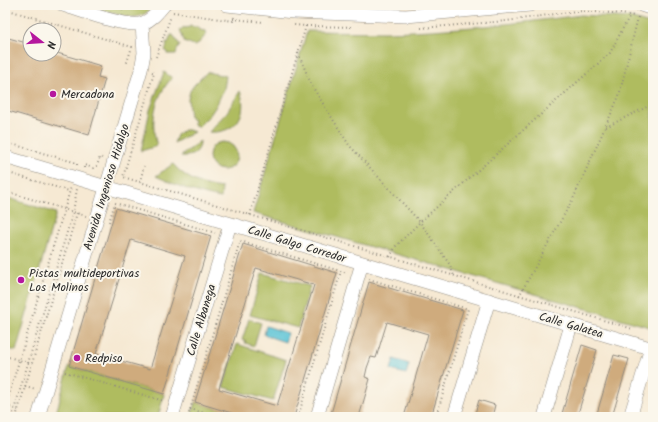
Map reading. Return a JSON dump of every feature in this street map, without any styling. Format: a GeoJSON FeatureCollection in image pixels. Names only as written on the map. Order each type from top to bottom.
{"type":"FeatureCollection","features":[{"type":"Feature","properties":{"kind":"street"},"geometry":{"type":"LineString","coordinates":[[63,5],[127,24],[142,24],[152,18],[164,5]]}},
{"type":"Feature","properties":{"kind":"street"},"geometry":{"type":"LineString","coordinates":[[228,5],[293,12],[406,16],[530,5]]}},
{"type":"Feature","properties":{"kind":"street"},"geometry":{"type":"LineString","coordinates":[[641,5],[653,9]]}},
{"type":"Feature","properties":{"kind":"street","name":"Avenida Ingenioso Hidalgo"},"geometry":{"type":"LineString","coordinates":[[38,417],[141,70],[144,53],[142,24]]}},
{"type":"Feature","properties":{"kind":"street","name":"Calle Galgo Corredor"},"geometry":{"type":"LineString","coordinates":[[5,157],[75,172],[106,186],[489,300]]}},
{"type":"Feature","properties":{"kind":"street","name":"Calle Albanega"},"geometry":{"type":"LineString","coordinates":[[172,417],[230,224]]}},
{"type":"Feature","properties":{"kind":"street"},"geometry":{"type":"LineString","coordinates":[[317,417],[362,263]]}},
{"type":"Feature","properties":{"kind":"street"},"geometry":{"type":"LineString","coordinates":[[454,417],[489,300]]}},
{"type":"Feature","properties":{"kind":"street","name":"Calle Galatea"},"geometry":{"type":"LineString","coordinates":[[489,300],[652,349]]}},
{"type":"Feature","properties":{"kind":"street"},"geometry":{"type":"LineString","coordinates":[[544,417],[571,325]]}},
{"type":"Feature","properties":{"kind":"street"},"geometry":{"type":"LineString","coordinates":[[630,417],[652,349]]}},
{"type":"Feature","properties":{"kind":"path"},"geometry":{"type":"LineString","coordinates":[[519,295],[574,198],[619,96],[641,5]]}},
{"type":"Feature","properties":{"kind":"path"},"geometry":{"type":"LineString","coordinates":[[5,9],[132,47],[126,64]]}},
{"type":"Feature","properties":{"kind":"path"},"geometry":{"type":"LineString","coordinates":[[390,257],[396,246],[420,222],[610,53],[630,15]]}},
{"type":"Feature","properties":{"kind":"path"},"geometry":{"type":"LineString","coordinates":[[233,19],[270,23]]}},
{"type":"Feature","properties":{"kind":"path"},"geometry":{"type":"LineString","coordinates":[[250,215],[306,26],[292,25]]}},
{"type":"Feature","properties":{"kind":"path"},"geometry":{"type":"LineString","coordinates":[[298,53],[312,86],[349,145],[420,222],[450,265],[454,276]]}},
{"type":"Feature","properties":{"kind":"path"},"geometry":{"type":"LineString","coordinates":[[151,72],[154,73],[123,178],[636,330]]}},
{"type":"Feature","properties":{"kind":"path"},"geometry":{"type":"LineString","coordinates":[[605,128],[653,104]]}},
{"type":"Feature","properties":{"kind":"path"},"geometry":{"type":"LineString","coordinates":[[5,142],[77,164],[5,407],[18,410]]}},
{"type":"Feature","properties":{"kind":"path"},"geometry":{"type":"LineString","coordinates":[[140,182],[144,166]]}},
{"type":"Feature","properties":{"kind":"path"},"geometry":{"type":"LineString","coordinates":[[5,172],[69,192]]}},
{"type":"Feature","properties":{"kind":"path"},"geometry":{"type":"LineString","coordinates":[[5,191],[109,222],[115,204],[215,233],[213,239]]}},
{"type":"Feature","properties":{"kind":"path"},"geometry":{"type":"LineString","coordinates":[[16,417],[77,213]]}},
{"type":"Feature","properties":{"kind":"path"},"geometry":{"type":"LineString","coordinates":[[188,417],[240,241],[468,309],[436,417]]}},
{"type":"Feature","properties":{"kind":"path"},"geometry":{"type":"LineString","coordinates":[[298,417],[341,271]]}},
{"type":"Feature","properties":{"kind":"path"},"geometry":{"type":"LineString","coordinates":[[5,356],[32,364]]}},
{"type":"Feature","properties":{"kind":"path"},"geometry":{"type":"LineString","coordinates":[[63,378],[65,372],[164,401],[163,407]]}},
{"type":"Feature","properties":{"kind":"path"},"geometry":{"type":"LineString","coordinates":[[190,409],[218,417]]}},
{"type":"Feature","properties":{"kind":"green space"},"geometry":{"type":"Polygon","coordinates":[[[86,5],[154,5],[144,14],[128,17],[86,5]]]}},
{"type":"Feature","properties":{"kind":"green space"},"geometry":{"type":"Polygon","coordinates":[[[581,15],[630,18],[653,25],[653,328],[253,213],[307,31],[386,32],[435,30],[508,24],[581,15]]]}},
{"type":"Feature","properties":{"kind":"green space"},"geometry":{"type":"Polygon","coordinates":[[[184,27],[199,27],[199,29],[204,30],[207,34],[196,46],[185,43],[180,30],[184,27]]]}},
{"type":"Feature","properties":{"kind":"green space"},"geometry":{"type":"Polygon","coordinates":[[[171,35],[173,35],[180,45],[176,54],[167,54],[167,51],[165,51],[167,45],[166,42],[168,43],[171,35]]]}},
{"type":"Feature","properties":{"kind":"green space"},"geometry":{"type":"Polygon","coordinates":[[[164,72],[172,78],[161,93],[155,110],[154,128],[157,146],[141,151],[150,110],[164,72]]]}},
{"type":"Feature","properties":{"kind":"green space"},"geometry":{"type":"Polygon","coordinates":[[[207,72],[226,76],[224,89],[210,115],[198,127],[193,124],[194,120],[190,118],[188,99],[190,91],[194,85],[207,72]]]}},
{"type":"Feature","properties":{"kind":"green space"},"geometry":{"type":"Polygon","coordinates":[[[240,91],[243,108],[238,121],[226,130],[209,132],[227,112],[240,91]]]}},
{"type":"Feature","properties":{"kind":"green space"},"geometry":{"type":"Polygon","coordinates":[[[184,130],[194,132],[174,143],[177,135],[184,130]]]}},
{"type":"Feature","properties":{"kind":"green space"},"geometry":{"type":"Polygon","coordinates":[[[200,141],[199,149],[195,153],[189,156],[181,156],[200,141]]]}},
{"type":"Feature","properties":{"kind":"green space"},"geometry":{"type":"Polygon","coordinates":[[[223,142],[233,146],[237,156],[233,166],[223,170],[213,166],[209,156],[213,146],[223,142]]]}},
{"type":"Feature","properties":{"kind":"green space"},"geometry":{"type":"Polygon","coordinates":[[[173,164],[183,174],[195,181],[208,186],[222,188],[221,198],[188,189],[156,176],[173,164]]]}},
{"type":"Feature","properties":{"kind":"green space","name":"Pistas multideportivas Los Molinos"},"geometry":{"type":"Polygon","coordinates":[[[5,197],[56,213],[16,351],[5,348],[5,197]]]}},
{"type":"Feature","properties":{"kind":"green space"},"geometry":{"type":"Polygon","coordinates":[[[262,273],[310,286],[298,328],[250,315],[262,273]]]}},
{"type":"Feature","properties":{"kind":"green space"},"geometry":{"type":"Polygon","coordinates":[[[249,319],[261,323],[254,346],[245,343],[246,341],[242,340],[249,319]]]}},
{"type":"Feature","properties":{"kind":"green space"},"geometry":{"type":"Polygon","coordinates":[[[237,344],[286,360],[273,401],[223,387],[237,344]]]}},
{"type":"Feature","properties":{"kind":"green space"},"geometry":{"type":"Polygon","coordinates":[[[69,366],[164,394],[158,417],[55,417],[69,366]]]}},
{"type":"Feature","properties":{"kind":"green space"},"geometry":{"type":"Polygon","coordinates":[[[195,402],[245,417],[191,417],[195,402]]]}},
{"type":"Feature","properties":{"kind":"water"},"geometry":{"type":"Polygon","coordinates":[[[266,326],[288,333],[285,342],[264,335],[266,326]]]}},
{"type":"Feature","properties":{"kind":"water"},"geometry":{"type":"Polygon","coordinates":[[[394,359],[409,364],[406,374],[391,370],[394,359]]]}},
{"type":"Feature","properties":{"kind":"building","name":"Mercadona"},"geometry":{"type":"Polygon","coordinates":[[[5,37],[22,42],[22,62],[62,62],[62,54],[101,66],[98,77],[105,79],[89,135],[5,110],[5,37]]]}},
{"type":"Feature","properties":{"kind":"building"},"geometry":{"type":"Polygon","coordinates":[[[116,208],[211,236],[164,394],[69,366],[116,208]],[[131,240],[96,354],[150,369],[185,256],[131,240]]]}},
{"type":"Feature","properties":{"kind":"building"},"geometry":{"type":"Polygon","coordinates":[[[243,244],[337,273],[294,417],[245,417],[195,402],[243,244]],[[256,268],[219,389],[277,406],[314,285],[256,268]]]}},
{"type":"Feature","properties":{"kind":"building"},"geometry":{"type":"Polygon","coordinates":[[[369,282],[463,310],[431,417],[404,417],[428,334],[387,322],[376,358],[371,357],[367,368],[365,377],[370,379],[359,417],[330,417],[369,282]]]}},
{"type":"Feature","properties":{"kind":"building"},"geometry":{"type":"Polygon","coordinates":[[[582,345],[597,350],[577,417],[561,417],[582,345]]]}},
{"type":"Feature","properties":{"kind":"building"},"geometry":{"type":"Polygon","coordinates":[[[614,355],[629,359],[612,417],[596,417],[614,355]]]}},
{"type":"Feature","properties":{"kind":"building"},"geometry":{"type":"Polygon","coordinates":[[[479,400],[495,405],[492,417],[474,417],[479,400]]]}},
{"type":"Feature","properties":{"kind":"place","name":"Mercadona"},"geometry":{"type":"Point","coordinates":[53,94]}},
{"type":"Feature","properties":{"kind":"place","name":"Pistas multideportivas Los Molinos"},"geometry":{"type":"Point","coordinates":[21,280]}},
{"type":"Feature","properties":{"kind":"place","name":"Redpiso"},"geometry":{"type":"Point","coordinates":[77,358]}}]}
